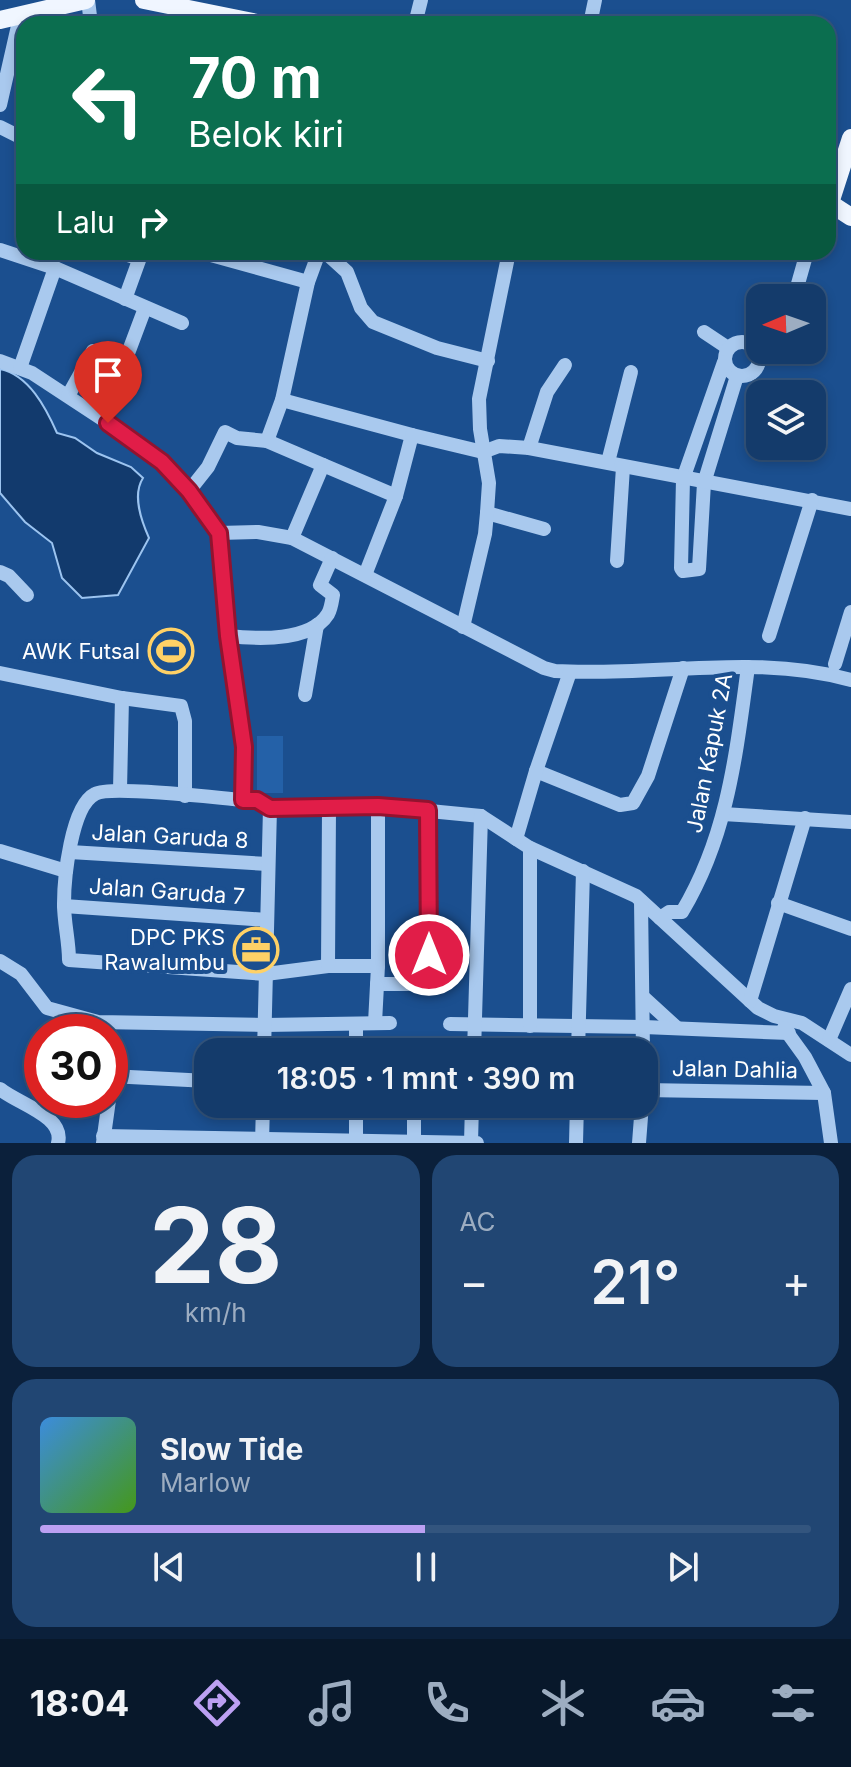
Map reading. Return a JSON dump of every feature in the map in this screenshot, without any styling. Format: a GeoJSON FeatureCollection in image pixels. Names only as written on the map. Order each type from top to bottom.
{"type":"FeatureCollection","features":[{"type":"Feature","properties":{"kind":"main road"},"geometry":{"type":"LineString","coordinates":[[24,16],[87,0]]}},
{"type":"Feature","properties":{"kind":"main road"},"geometry":{"type":"LineString","coordinates":[[144,0],[223,16]]}},
{"type":"Feature","properties":{"kind":"main road"},"geometry":{"type":"LineString","coordinates":[[836,182],[851,138]]}},
{"type":"Feature","properties":{"kind":"street"},"geometry":{"type":"LineString","coordinates":[[0,105],[16,35]]}},
{"type":"Feature","properties":{"kind":"street"},"geometry":{"type":"LineString","coordinates":[[125,299],[140,260]]}},
{"type":"Feature","properties":{"kind":"street"},"geometry":{"type":"LineString","coordinates":[[229,260],[308,282]]}},
{"type":"Feature","properties":{"kind":"street"},"geometry":{"type":"LineString","coordinates":[[267,441],[282,400],[308,282],[316,260]]}},
{"type":"Feature","properties":{"kind":"street"},"geometry":{"type":"LineString","coordinates":[[334,260],[347,272],[361,308],[373,322],[437,348],[488,361]]}},
{"type":"Feature","properties":{"kind":"street"},"geometry":{"type":"LineString","coordinates":[[463,627],[487,513],[489,483],[479,399],[507,260]]}},
{"type":"Feature","properties":{"kind":"street"},"geometry":{"type":"LineString","coordinates":[[798,284],[805,260]]}},
{"type":"Feature","properties":{"kind":"street"},"geometry":{"type":"LineString","coordinates":[[20,368],[52,262],[125,299],[182,323]]}},
{"type":"Feature","properties":{"kind":"street"},"geometry":{"type":"LineString","coordinates":[[68,396],[93,351],[120,358],[127,356],[145,308]]}},
{"type":"Feature","properties":{"kind":"street"},"geometry":{"type":"LineString","coordinates":[[704,332],[726,355],[729,371],[737,376],[750,375],[758,364]]}},
{"type":"Feature","properties":{"kind":"street"},"geometry":{"type":"LineString","coordinates":[[737,376],[704,483],[699,569],[683,571],[683,479],[726,355],[735,343],[746,343]]}},
{"type":"Feature","properties":{"kind":"street"},"geometry":{"type":"LineString","coordinates":[[0,361],[20,368],[68,396],[151,453],[189,491],[219,533],[228,636],[244,747],[243,800]]}},
{"type":"Feature","properties":{"kind":"street"},"geometry":{"type":"LineString","coordinates":[[529,448],[547,392],[565,365]]}},
{"type":"Feature","properties":{"kind":"street"},"geometry":{"type":"LineString","coordinates":[[608,462],[631,372]]}},
{"type":"Feature","properties":{"kind":"street"},"geometry":{"type":"LineString","coordinates":[[282,400],[483,452],[499,446],[529,448],[851,509]]}},
{"type":"Feature","properties":{"kind":"street"},"geometry":{"type":"LineString","coordinates":[[189,491],[208,467],[225,432],[237,438],[267,441],[396,496]]}},
{"type":"Feature","properties":{"kind":"street"},"geometry":{"type":"LineString","coordinates":[[365,575],[396,496],[412,435]]}},
{"type":"Feature","properties":{"kind":"street"},"geometry":{"type":"LineString","coordinates":[[292,538],[323,465]]}},
{"type":"Feature","properties":{"kind":"street"},"geometry":{"type":"LineString","coordinates":[[617,561],[623,467]]}},
{"type":"Feature","properties":{"kind":"street"},"geometry":{"type":"LineString","coordinates":[[769,636],[812,500]]}},
{"type":"Feature","properties":{"kind":"street"},"geometry":{"type":"LineString","coordinates":[[487,513],[544,529]]}},
{"type":"Feature","properties":{"kind":"street"},"geometry":{"type":"LineString","coordinates":[[219,533],[258,532],[292,538],[544,668],[570,672],[748,667],[820,673],[851,680]]}},
{"type":"Feature","properties":{"kind":"street"},"geometry":{"type":"LineString","coordinates":[[228,636],[275,637],[317,625],[328,614],[333,595],[320,585],[332,558]]}},
{"type":"Feature","properties":{"kind":"street"},"geometry":{"type":"LineString","coordinates":[[0,572],[9,576],[27,595]]}},
{"type":"Feature","properties":{"kind":"street"},"geometry":{"type":"LineString","coordinates":[[835,664],[851,612]]}},
{"type":"Feature","properties":{"kind":"street"},"geometry":{"type":"LineString","coordinates":[[305,695],[317,625]]}},
{"type":"Feature","properties":{"kind":"street","name":"Jalan Kapuk 2A"},"geometry":{"type":"LineString","coordinates":[[660,918],[669,912],[682,912],[712,855],[737,742],[748,667]]}},
{"type":"Feature","properties":{"kind":"street"},"geometry":{"type":"LineString","coordinates":[[536,771],[620,805],[633,803],[648,776],[683,668]]}},
{"type":"Feature","properties":{"kind":"street"},"geometry":{"type":"LineString","coordinates":[[516,839],[570,672]]}},
{"type":"Feature","properties":{"kind":"street"},"geometry":{"type":"LineString","coordinates":[[1,674],[122,698],[181,706],[185,721],[185,796]]}},
{"type":"Feature","properties":{"kind":"street"},"geometry":{"type":"LineString","coordinates":[[120,790],[122,698]]}},
{"type":"Feature","properties":{"kind":"street"},"geometry":{"type":"LineString","coordinates":[[378,966],[328,966],[266,974],[69,960],[64,906],[66,871],[79,810],[93,794],[120,790],[257,800],[270,808],[378,806],[481,816],[530,848],[619,886],[641,901],[750,1001],[774,1016],[789,1033],[824,1093],[831,1143]]}},
{"type":"Feature","properties":{"kind":"street"},"geometry":{"type":"LineString","coordinates":[[0,961],[21,974],[47,1008],[98,1022],[265,1025],[382,1023],[377,984],[378,806]]}},
{"type":"Feature","properties":{"kind":"street"},"geometry":{"type":"LineString","coordinates":[[265,1038],[270,808]]}},
{"type":"Feature","properties":{"kind":"street"},"geometry":{"type":"LineString","coordinates":[[328,966],[329,809]]}},
{"type":"Feature","properties":{"kind":"street"},"geometry":{"type":"LineString","coordinates":[[377,984],[429,984],[428,810]]}},
{"type":"Feature","properties":{"kind":"street"},"geometry":{"type":"LineString","coordinates":[[723,814],[851,822]]}},
{"type":"Feature","properties":{"kind":"street"},"geometry":{"type":"LineString","coordinates":[[474,1038],[481,816]]}},
{"type":"Feature","properties":{"kind":"street"},"geometry":{"type":"LineString","coordinates":[[750,1001],[805,818]]}},
{"type":"Feature","properties":{"kind":"street"},"geometry":{"type":"LineString","coordinates":[[530,848],[530,1026]]}},
{"type":"Feature","properties":{"kind":"street"},"geometry":{"type":"LineString","coordinates":[[0,851],[66,871]]}},
{"type":"Feature","properties":{"kind":"street","name":"Jalan Garuda 8"},"geometry":{"type":"LineString","coordinates":[[70,852],[268,864]]}},
{"type":"Feature","properties":{"kind":"street"},"geometry":{"type":"LineString","coordinates":[[579,1038],[583,871]]}},
{"type":"Feature","properties":{"kind":"street"},"geometry":{"type":"LineString","coordinates":[[641,901],[644,1038]]}},
{"type":"Feature","properties":{"kind":"street"},"geometry":{"type":"LineString","coordinates":[[778,903],[851,929]]}},
{"type":"Feature","properties":{"kind":"street","name":"Jalan Garuda 7"},"geometry":{"type":"LineString","coordinates":[[64,906],[267,920]]}},
{"type":"Feature","properties":{"kind":"street"},"geometry":{"type":"LineString","coordinates":[[829,1040],[851,989]]}},
{"type":"Feature","properties":{"kind":"street"},"geometry":{"type":"LineString","coordinates":[[643,997],[677,1028]]}},
{"type":"Feature","properties":{"kind":"street"},"geometry":{"type":"LineString","coordinates":[[774,1016],[802,1023],[851,1055]]}},
{"type":"Feature","properties":{"kind":"street"},"geometry":{"type":"LineString","coordinates":[[356,1024],[356,1038]]}},
{"type":"Feature","properties":{"kind":"street"},"geometry":{"type":"LineString","coordinates":[[450,1024],[789,1033]]}},
{"type":"Feature","properties":{"kind":"street"},"geometry":{"type":"LineString","coordinates":[[128,1077],[194,1080]]}},
{"type":"Feature","properties":{"kind":"street"},"geometry":{"type":"LineString","coordinates":[[0,1089],[13,1100],[48,1116],[60,1136],[58,1143]]}},
{"type":"Feature","properties":{"kind":"street","name":"Jalan Dahlia"},"geometry":{"type":"LineString","coordinates":[[658,1090],[824,1093]]}},
{"type":"Feature","properties":{"kind":"street"},"geometry":{"type":"LineString","coordinates":[[106,1118],[103,1140],[474,1143],[473,1118]]}},
{"type":"Feature","properties":{"kind":"street"},"geometry":{"type":"LineString","coordinates":[[262,1142],[263,1118]]}},
{"type":"Feature","properties":{"kind":"street"},"geometry":{"type":"LineString","coordinates":[[356,1118],[356,1142]]}},
{"type":"Feature","properties":{"kind":"street"},"geometry":{"type":"LineString","coordinates":[[414,1118],[414,1141]]}},
{"type":"Feature","properties":{"kind":"street"},"geometry":{"type":"LineString","coordinates":[[576,1143],[577,1118]]}},
{"type":"Feature","properties":{"kind":"street"},"geometry":{"type":"LineString","coordinates":[[639,1143],[641,1118]]}},
{"type":"Feature","properties":{"kind":"shaded area"},"geometry":{"type":"Polygon","coordinates":[[[0,369],[28,385],[42,403],[57,433],[75,438],[97,453],[131,467],[143,478],[138,500],[149,538],[118,595],[82,598],[62,578],[52,543],[25,522],[0,493],[0,369]]]}},
{"type":"Feature","properties":{"kind":"shaded area"},"geometry":{"type":"Polygon","coordinates":[[[257,736],[283,736],[283,793],[257,793],[257,736]]]}},
{"type":"Feature","properties":{"kind":"place","name":"AWK Futsal"},"geometry":{"type":"Point","coordinates":[171,651]}},
{"type":"Feature","properties":{"kind":"place","name":"DPC PKS Rawalumbu"},"geometry":{"type":"Point","coordinates":[256,950]}},
{"type":"Feature","properties":{"kind":"route"},"geometry":{"type":"LineString","coordinates":[[108,423],[162,462],[189,491],[219,533],[228,636],[244,747],[243,800],[257,800],[270,808],[378,806],[428,810],[429,955]]}}]}
